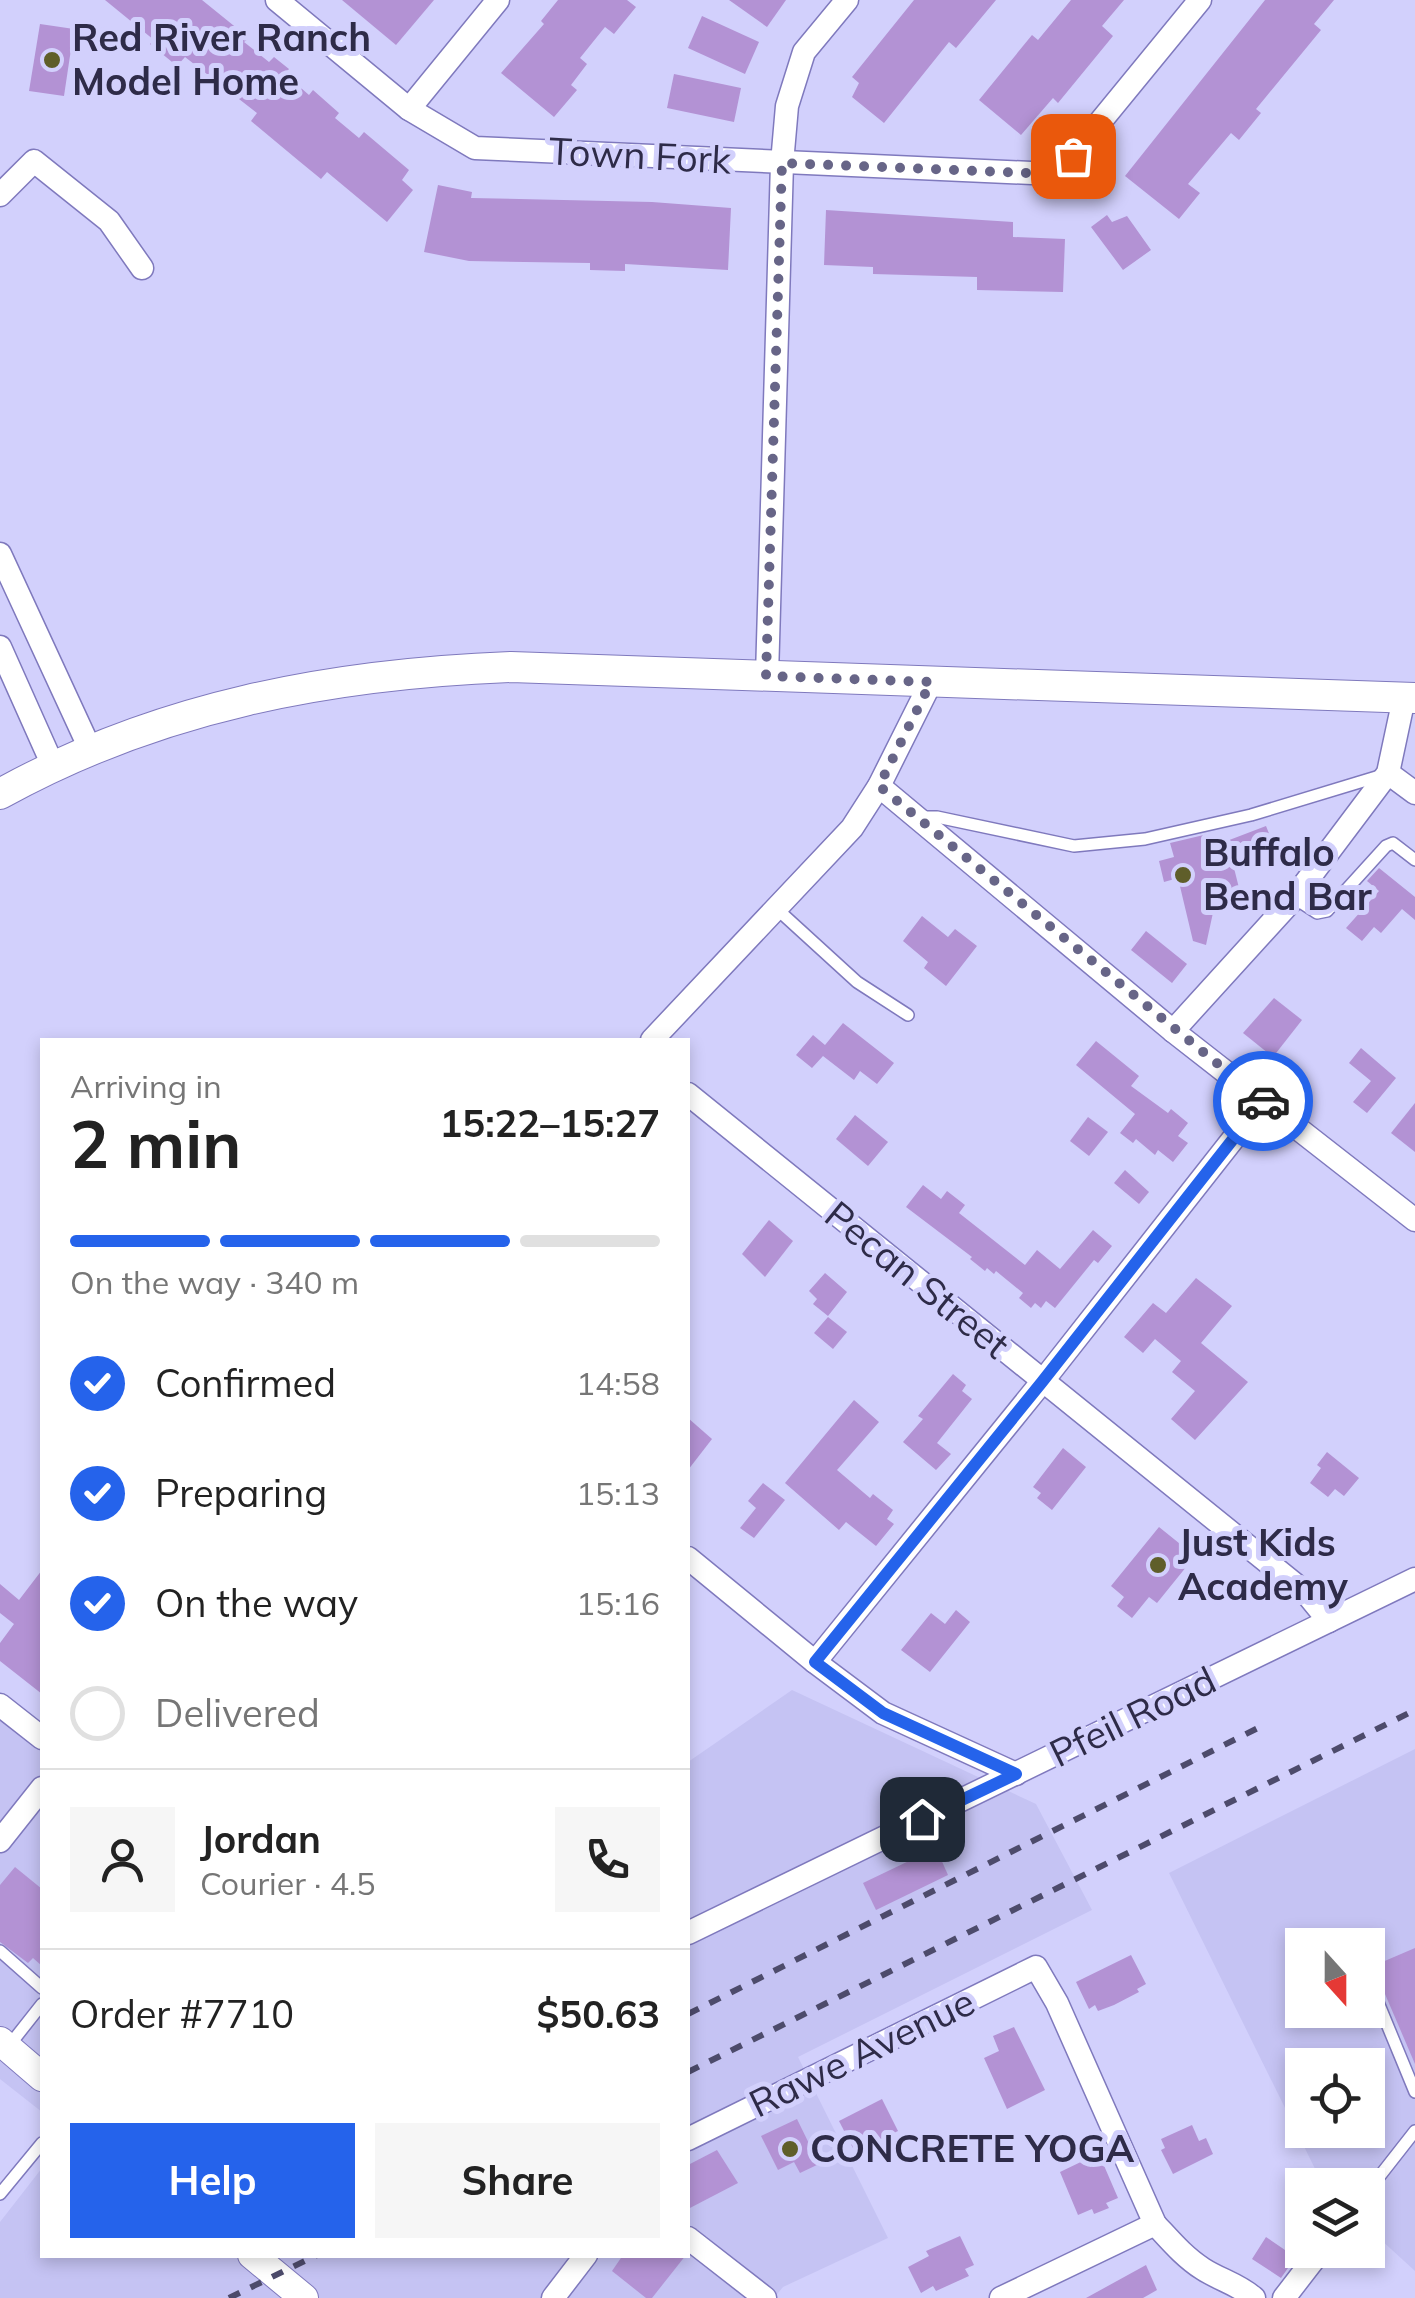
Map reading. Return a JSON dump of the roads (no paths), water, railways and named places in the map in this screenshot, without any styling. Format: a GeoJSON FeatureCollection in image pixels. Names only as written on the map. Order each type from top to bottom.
{"type":"FeatureCollection","features":[{"type":"Feature","properties":{"kind":"main road"},"geometry":{"type":"LineString","coordinates":[[0,794],[91,751],[251,697],[349,679],[438,670],[511,667],[1410,698]]}},
{"type":"Feature","properties":{"kind":"street","name":"Town Fork"},"geometry":{"type":"LineString","coordinates":[[277,0],[409,109],[475,148],[1053,174],[1073,156],[1200,0]]}},
{"type":"Feature","properties":{"kind":"street"},"geometry":{"type":"LineString","coordinates":[[409,109],[498,0]]}},
{"type":"Feature","properties":{"kind":"street"},"geometry":{"type":"LineString","coordinates":[[766,676],[787,106],[804,52],[847,0]]}},
{"type":"Feature","properties":{"kind":"street"},"geometry":{"type":"LineString","coordinates":[[0,196],[34,160],[109,221],[142,268]]}},
{"type":"Feature","properties":{"kind":"street"},"geometry":{"type":"LineString","coordinates":[[0,554],[91,751]]}},
{"type":"Feature","properties":{"kind":"street"},"geometry":{"type":"LineString","coordinates":[[0,647],[54,768]]}},
{"type":"Feature","properties":{"kind":"street"},"geometry":{"type":"LineString","coordinates":[[654,1038],[852,828],[879,786],[931,682]]}},
{"type":"Feature","properties":{"kind":"street"},"geometry":{"type":"LineString","coordinates":[[1174,1031],[1294,898],[1388,773],[1410,698]]}},
{"type":"Feature","properties":{"kind":"street"},"geometry":{"type":"LineString","coordinates":[[1388,773],[1415,793]]}},
{"type":"Feature","properties":{"kind":"street"},"geometry":{"type":"LineString","coordinates":[[879,786],[1174,1031],[1415,1220]]}},
{"type":"Feature","properties":{"kind":"street","name":"Pecan Street"},"geometry":{"type":"LineString","coordinates":[[690,1096],[1307,1594],[1330,1621]]}},
{"type":"Feature","properties":{"kind":"street"},"geometry":{"type":"LineString","coordinates":[[815,1662],[1264,1101]]}},
{"type":"Feature","properties":{"kind":"street"},"geometry":{"type":"LineString","coordinates":[[690,1560],[883,1713],[1016,1774]]}},
{"type":"Feature","properties":{"kind":"street","name":"Pfeil Road"},"geometry":{"type":"LineString","coordinates":[[690,1932],[1415,1579]]}},
{"type":"Feature","properties":{"kind":"street"},"geometry":{"type":"LineString","coordinates":[[0,1705],[40,1736]]}},
{"type":"Feature","properties":{"kind":"street"},"geometry":{"type":"LineString","coordinates":[[0,1841],[40,1791]]}},
{"type":"Feature","properties":{"kind":"street","name":"Rawe Avenue"},"geometry":{"type":"LineString","coordinates":[[690,2138],[1036,1967],[1057,2003],[1155,2224]]}},
{"type":"Feature","properties":{"kind":"street"},"geometry":{"type":"LineString","coordinates":[[4,2044],[40,2075]]}},
{"type":"Feature","properties":{"kind":"street"},"geometry":{"type":"LineString","coordinates":[[1000,2298],[1155,2224],[1178,2250],[1206,2271],[1227,2279],[1254,2298]]}},
{"type":"Feature","properties":{"kind":"street"},"geometry":{"type":"LineString","coordinates":[[690,2240],[765,2298]]}},
{"type":"Feature","properties":{"kind":"street"},"geometry":{"type":"LineString","coordinates":[[255,2258],[304,2298]]}},
{"type":"Feature","properties":{"kind":"street"},"geometry":{"type":"LineString","coordinates":[[553,2298],[584,2258]]}},
{"type":"Feature","properties":{"kind":"street"},"geometry":{"type":"LineString","coordinates":[[1284,2298],[1307,2268]]}},
{"type":"Feature","properties":{"kind":"lane"},"geometry":{"type":"LineString","coordinates":[[914,816],[937,817],[1074,846],[1145,839],[1251,815],[1388,773]]}},
{"type":"Feature","properties":{"kind":"lane"},"geometry":{"type":"LineString","coordinates":[[1294,898],[1317,913],[1327,911],[1393,843],[1415,860]]}},
{"type":"Feature","properties":{"kind":"lane"},"geometry":{"type":"LineString","coordinates":[[777,909],[857,982],[908,1016]]}},
{"type":"Feature","properties":{"kind":"lane"},"geometry":{"type":"LineString","coordinates":[[0,1951],[40,1986]]}},
{"type":"Feature","properties":{"kind":"lane"},"geometry":{"type":"LineString","coordinates":[[4,2044],[40,2006]]}},
{"type":"Feature","properties":{"kind":"lane"},"geometry":{"type":"LineString","coordinates":[[1385,2019],[1415,2092]]}},
{"type":"Feature","properties":{"kind":"lane"},"geometry":{"type":"LineString","coordinates":[[1385,2169],[1415,2131]]}},
{"type":"Feature","properties":{"kind":"lane"},"geometry":{"type":"LineString","coordinates":[[0,2194],[40,2145]]}},
{"type":"Feature","properties":{"kind":"railway"},"geometry":{"type":"LineString","coordinates":[[690,2071],[1415,1710]]}},
{"type":"Feature","properties":{"kind":"railway"},"geometry":{"type":"LineString","coordinates":[[690,2013],[1260,1727]]}},
{"type":"Feature","properties":{"kind":"railway"},"geometry":{"type":"LineString","coordinates":[[229,2298],[311,2258]]}},
{"type":"Feature","properties":{"kind":"place","name":"Red River Ranch Model Home"},"geometry":{"type":"Point","coordinates":[52,60]}},
{"type":"Feature","properties":{"kind":"place","name":"Buffalo Bend Bar"},"geometry":{"type":"Point","coordinates":[1183,875]}},
{"type":"Feature","properties":{"kind":"place","name":"Just Kids Academy"},"geometry":{"type":"Point","coordinates":[1158,1565]}},
{"type":"Feature","properties":{"kind":"place","name":"CONCRETE YOGA"},"geometry":{"type":"Point","coordinates":[790,2149]}}]}
